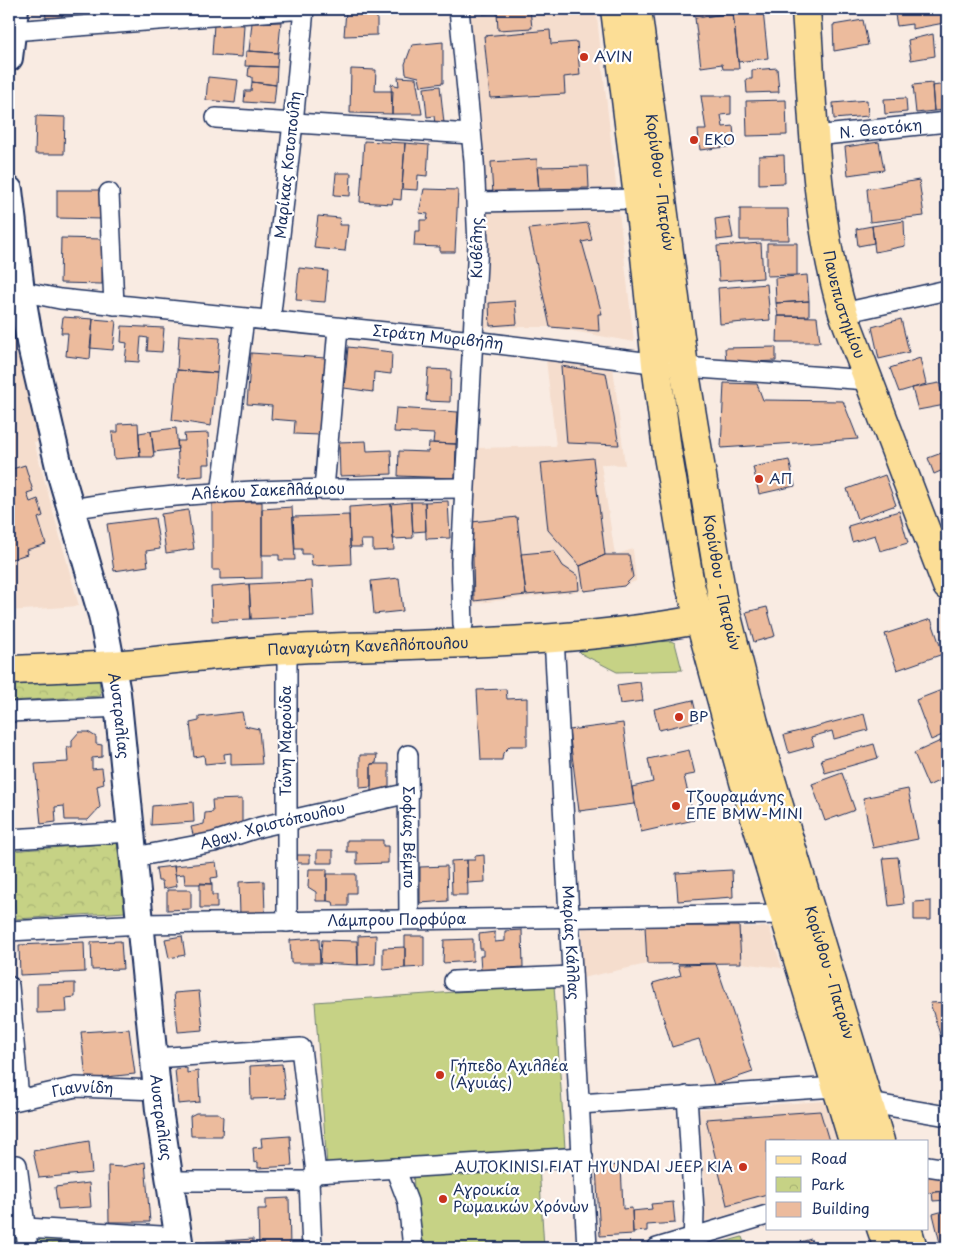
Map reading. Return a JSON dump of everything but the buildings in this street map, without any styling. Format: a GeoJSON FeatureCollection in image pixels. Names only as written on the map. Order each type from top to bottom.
{"type":"FeatureCollection","features":[{"type":"Feature","properties":{"kind":"main road","name":"Κορίνθου - Πατρών"},"geometry":{"type":"LineString","coordinates":[[615,9],[668,460],[686,567],[744,782],[853,1140]]}},
{"type":"Feature","properties":{"kind":"main road","name":"Κορίνθου - Πατρών"},"geometry":{"type":"LineString","coordinates":[[637,9],[684,367],[724,606],[754,723],[880,1140]]}},
{"type":"Feature","properties":{"kind":"main road","name":"Πανεπιστημίου"},"geometry":{"type":"LineString","coordinates":[[806,9],[815,136],[827,249],[843,313],[947,586]]}},
{"type":"Feature","properties":{"kind":"main road"},"geometry":{"type":"LineString","coordinates":[[9,58],[13,20]]}},
{"type":"Feature","properties":{"kind":"main road","name":"Αυστραλίας"},"geometry":{"type":"LineString","coordinates":[[9,190],[15,290],[71,509],[102,615],[120,707],[157,1090],[179,1242]]}},
{"type":"Feature","properties":{"kind":"main road","name":"Παναγιώτη Κανελλόπουλου"},"geometry":{"type":"LineString","coordinates":[[9,653],[111,657],[554,637],[627,631],[724,606]]}},
{"type":"Feature","properties":{"kind":"main road","name":"Παναγιώτη Κανελλόπουλου"},"geometry":{"type":"LineString","coordinates":[[9,670],[111,657],[463,625],[625,612],[697,612]]}},
{"type":"Feature","properties":{"kind":"main road"},"geometry":{"type":"LineString","coordinates":[[882,1230],[888,1248]]}},
{"type":"Feature","properties":{"kind":"main road"},"geometry":{"type":"LineString","coordinates":[[908,1230],[913,1248]]}},
{"type":"Feature","properties":{"kind":"street"},"geometry":{"type":"LineString","coordinates":[[13,20],[304,9]]}},
{"type":"Feature","properties":{"kind":"street","name":"Μαρίκας Κοτοπούλη"},"geometry":{"type":"LineString","coordinates":[[270,321],[294,123],[304,9]]}},
{"type":"Feature","properties":{"kind":"street","name":"Κυβέλης"},"geometry":{"type":"LineString","coordinates":[[459,9],[477,202],[478,269],[464,488],[461,562],[463,625]]}},
{"type":"Feature","properties":{"kind":"street"},"geometry":{"type":"LineString","coordinates":[[216,118],[471,134]]}},
{"type":"Feature","properties":{"kind":"street","name":"Ν. Θεοτόκη"},"geometry":{"type":"LineString","coordinates":[[815,136],[947,122]]}},
{"type":"Feature","properties":{"kind":"street"},"geometry":{"type":"LineString","coordinates":[[108,193],[114,305]]}},
{"type":"Feature","properties":{"kind":"street"},"geometry":{"type":"LineString","coordinates":[[477,202],[637,199]]}},
{"type":"Feature","properties":{"kind":"street","name":"Στράτη Μυριβήλη"},"geometry":{"type":"LineString","coordinates":[[15,290],[50,297],[114,305],[474,341],[684,367],[868,380]]}},
{"type":"Feature","properties":{"kind":"street"},"geometry":{"type":"LineString","coordinates":[[843,313],[947,290]]}},
{"type":"Feature","properties":{"kind":"street"},"geometry":{"type":"LineString","coordinates":[[221,494],[244,319]]}},
{"type":"Feature","properties":{"kind":"street"},"geometry":{"type":"LineString","coordinates":[[324,489],[338,328]]}},
{"type":"Feature","properties":{"kind":"street","name":"Αλέκου Σακελλάριου"},"geometry":{"type":"LineString","coordinates":[[71,509],[221,494],[324,489],[464,488]]}},
{"type":"Feature","properties":{"kind":"street","name":"Μαρίας Κάλλας"},"geometry":{"type":"LineString","coordinates":[[554,637],[587,1248]]}},
{"type":"Feature","properties":{"kind":"street","name":"Τώνη Μαρούδα"},"geometry":{"type":"LineString","coordinates":[[287,650],[287,922]]}},
{"type":"Feature","properties":{"kind":"street"},"geometry":{"type":"LineString","coordinates":[[9,712],[120,707]]}},
{"type":"Feature","properties":{"kind":"street","name":"Σοφίας Βέμπο"},"geometry":{"type":"LineString","coordinates":[[408,755],[409,919]]}},
{"type":"Feature","properties":{"kind":"street","name":"Αθαν. Χριστόπουλου"},"geometry":{"type":"LineString","coordinates":[[9,839],[134,844],[214,842],[286,821],[409,793]]}},
{"type":"Feature","properties":{"kind":"street","name":"Λάμπρου Πορφύρα"},"geometry":{"type":"LineString","coordinates":[[9,931],[142,924],[785,914]]}},
{"type":"Feature","properties":{"kind":"street"},"geometry":{"type":"LineString","coordinates":[[454,981],[572,976]]}},
{"type":"Feature","properties":{"kind":"street"},"geometry":{"type":"LineString","coordinates":[[9,986],[14,1100]]}},
{"type":"Feature","properties":{"kind":"street"},"geometry":{"type":"LineString","coordinates":[[154,1058],[301,1048],[313,1177],[312,1248]]}},
{"type":"Feature","properties":{"kind":"street","name":"Γιαννίδη"},"geometry":{"type":"LineString","coordinates":[[14,1100],[76,1087],[157,1090]]}},
{"type":"Feature","properties":{"kind":"street"},"geometry":{"type":"LineString","coordinates":[[579,1104],[836,1087]]}},
{"type":"Feature","properties":{"kind":"street"},"geometry":{"type":"LineString","coordinates":[[687,1096],[693,1192],[693,1243]]}},
{"type":"Feature","properties":{"kind":"street"},"geometry":{"type":"LineString","coordinates":[[870,1103],[947,1116]]}},
{"type":"Feature","properties":{"kind":"street"},"geometry":{"type":"LineString","coordinates":[[170,1181],[313,1177],[395,1168],[582,1157]]}},
{"type":"Feature","properties":{"kind":"street"},"geometry":{"type":"LineString","coordinates":[[17,1165],[17,1228],[28,1248]]}},
{"type":"Feature","properties":{"kind":"street"},"geometry":{"type":"LineString","coordinates":[[928,1166],[947,1169]]}},
{"type":"Feature","properties":{"kind":"street"},"geometry":{"type":"LineString","coordinates":[[395,1168],[408,1202],[414,1248]]}},
{"type":"Feature","properties":{"kind":"street"},"geometry":{"type":"LineString","coordinates":[[657,1248],[693,1243],[766,1215]]}},
{"type":"Feature","properties":{"kind":"street"},"geometry":{"type":"LineString","coordinates":[[17,1228],[179,1242]]}},
{"type":"Feature","properties":{"kind":"shaded area"},"geometry":{"type":"Polygon","coordinates":[[[467,9],[596,9],[634,342],[550,327],[484,327],[487,214],[478,101],[467,9]]]}},
{"type":"Feature","properties":{"kind":"shaded area"},"geometry":{"type":"Polygon","coordinates":[[[9,300],[12,300],[41,442],[34,442],[79,606],[9,611],[9,300]]]}},
{"type":"Feature","properties":{"kind":"shaded area"},"geometry":{"type":"Polygon","coordinates":[[[546,360],[613,367],[625,465],[601,464],[615,555],[633,549],[636,581],[624,586],[470,604],[471,515],[477,448],[556,446],[546,360]]]}},
{"type":"Feature","properties":{"kind":"shaded area"},"geometry":{"type":"Polygon","coordinates":[[[582,927],[769,927],[782,968],[741,963],[647,964],[582,978],[582,927]]]}},
{"type":"Feature","properties":{"kind":"shaded area","name":"AUTOKINISI FIAT HYUNDAI JEEP KIA"},"geometry":{"type":"Polygon","coordinates":[[[827,1101],[840,1140],[766,1140],[766,1206],[704,1221],[705,1186],[698,1109],[827,1101]]]}},
{"type":"Feature","properties":{"kind":"green space"},"geometry":{"type":"Polygon","coordinates":[[[671,641],[675,643],[682,670],[617,672],[582,654],[575,647],[671,641]]]}},
{"type":"Feature","properties":{"kind":"green space"},"geometry":{"type":"Polygon","coordinates":[[[99,680],[101,696],[9,701],[9,683],[99,680]]]}},
{"type":"Feature","properties":{"kind":"green space"},"geometry":{"type":"Polygon","coordinates":[[[117,843],[126,912],[16,919],[9,851],[117,843]]]}},
{"type":"Feature","properties":{"kind":"green space","name":"Γήπεδο Αχιλλέα (Αγυιάς)"},"geometry":{"type":"Polygon","coordinates":[[[554,985],[565,1148],[327,1166],[315,1002],[554,985]]]}},
{"type":"Feature","properties":{"kind":"green space"},"geometry":{"type":"Polygon","coordinates":[[[539,1166],[544,1248],[418,1248],[413,1173],[539,1166]]]}},
{"type":"Feature","properties":{"kind":"green space"},"geometry":{"type":"Polygon","coordinates":[[[9,1234],[19,1235],[19,1248],[9,1248],[9,1234]]]}},
{"type":"Feature","properties":{"kind":"green space"},"geometry":{"type":"Polygon","coordinates":[[[37,1237],[169,1243],[170,1248],[38,1248],[37,1237]]]}},
{"type":"Feature","properties":{"kind":"green space"},"geometry":{"type":"Polygon","coordinates":[[[742,1237],[746,1248],[702,1248],[742,1237]]]}},
{"type":"Feature","properties":{"kind":"place","name":"AVIN"},"geometry":{"type":"Point","coordinates":[584,57]}},
{"type":"Feature","properties":{"kind":"place","name":"EKO"},"geometry":{"type":"Point","coordinates":[694,140]}},
{"type":"Feature","properties":{"kind":"place","name":"ΑΠ"},"geometry":{"type":"Point","coordinates":[759,479]}},
{"type":"Feature","properties":{"kind":"place","name":"BP"},"geometry":{"type":"Point","coordinates":[679,717]}},
{"type":"Feature","properties":{"kind":"place","name":"Τζουραμάνης ΕΠΕ BMW-MINI"},"geometry":{"type":"Point","coordinates":[676,806]}},
{"type":"Feature","properties":{"kind":"place","name":"Γήπεδο Αχιλλέα (Αγυιάς)"},"geometry":{"type":"Point","coordinates":[440,1075]}},
{"type":"Feature","properties":{"kind":"place","name":"AUTOKINISI FIAT HYUNDAI JEEP KIA"},"geometry":{"type":"Point","coordinates":[743,1167]}},
{"type":"Feature","properties":{"kind":"place","name":"Αγροικία Ρωμαικών Χρόνων"},"geometry":{"type":"Point","coordinates":[443,1199]}}]}
